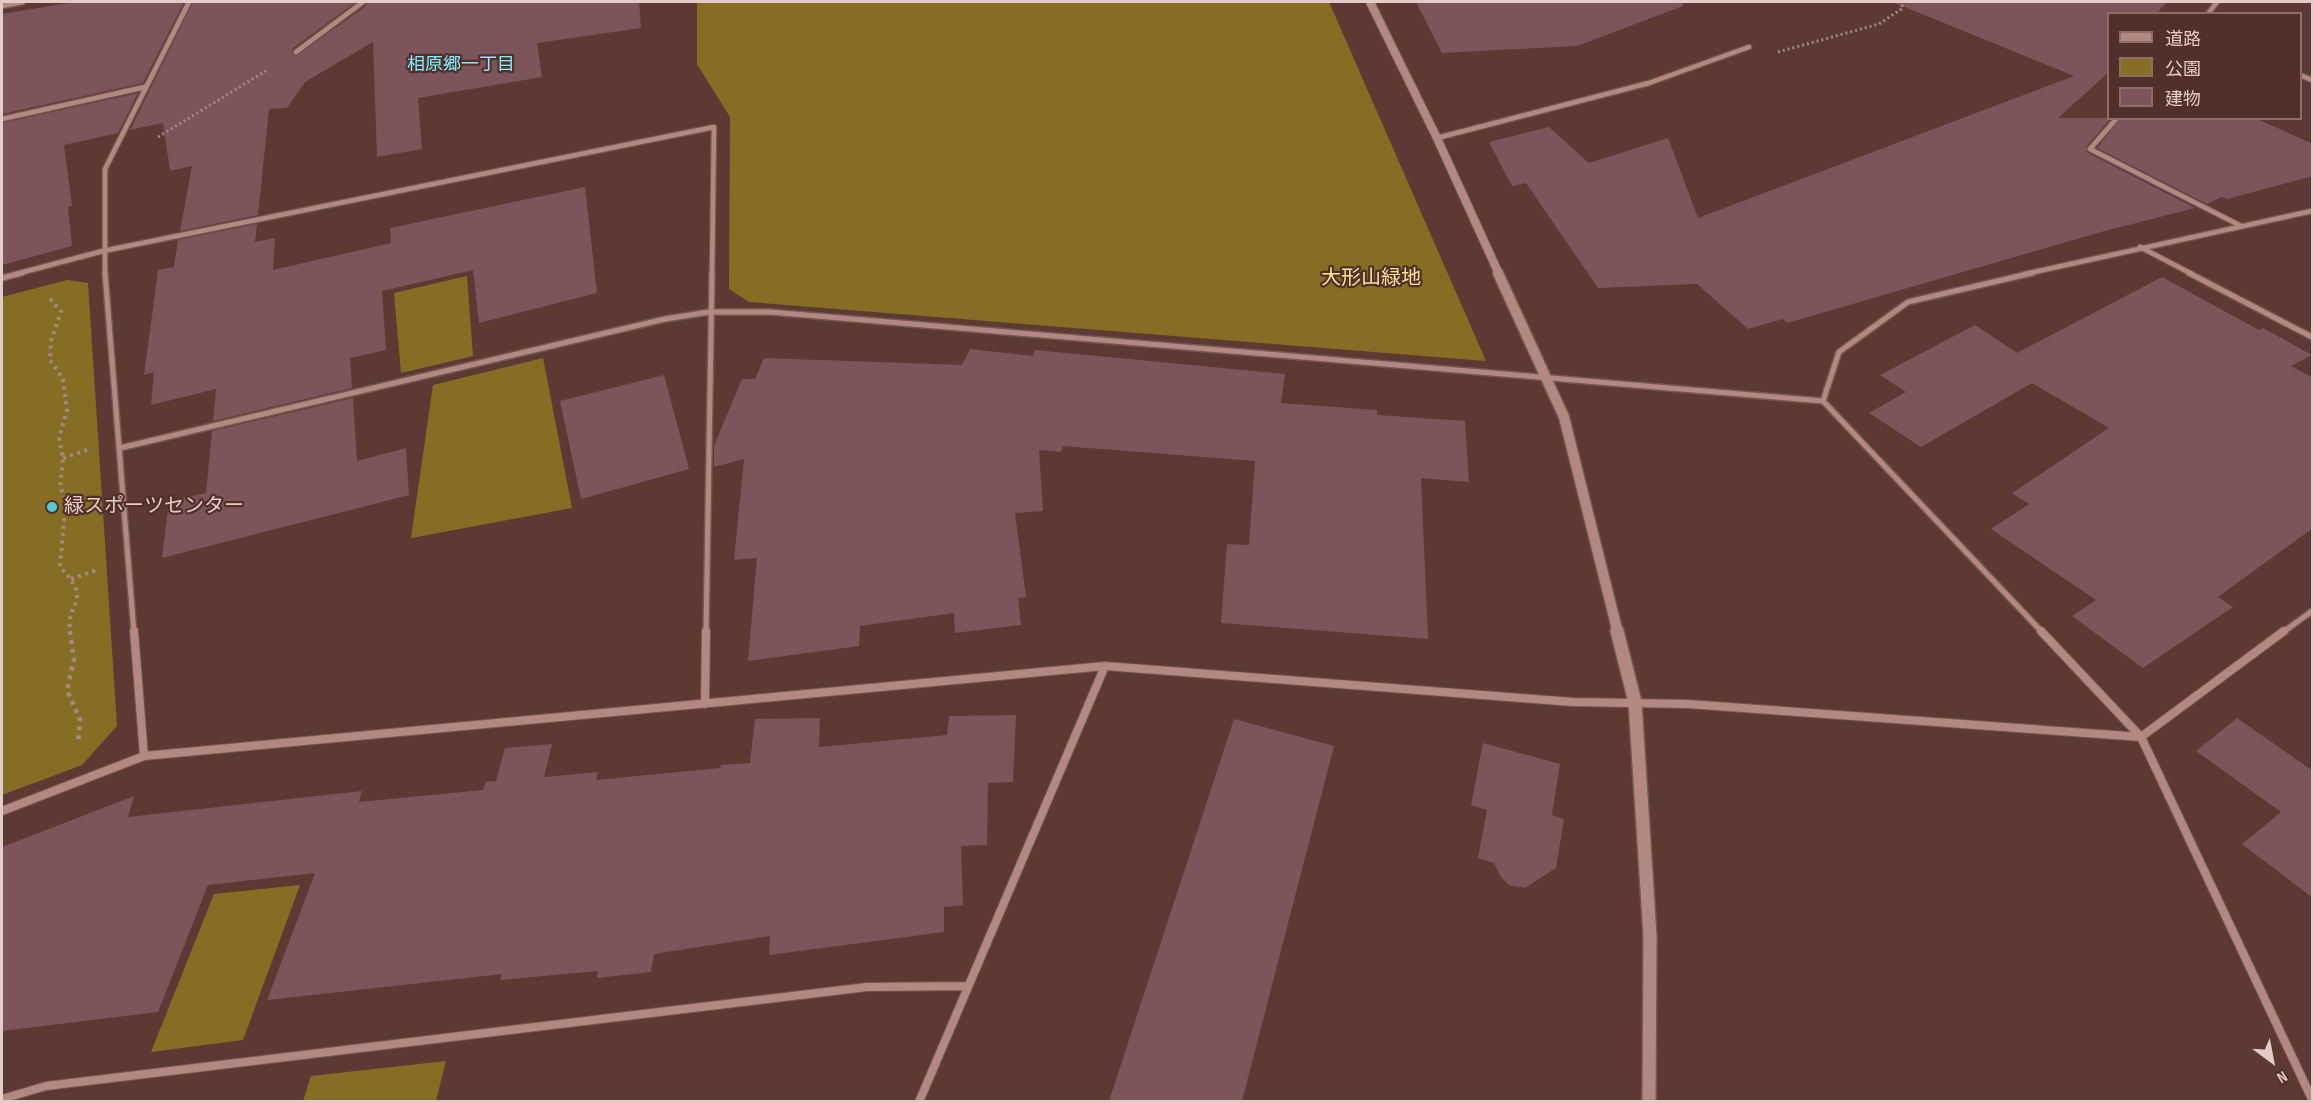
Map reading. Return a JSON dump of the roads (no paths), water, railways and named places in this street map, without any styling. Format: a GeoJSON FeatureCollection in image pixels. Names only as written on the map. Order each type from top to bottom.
{"type":"FeatureCollection","features":[{"type":"Feature","properties":{"kind":"street"},"geometry":{"type":"LineString","coordinates":[[2,6],[23,2]]}},
{"type":"Feature","properties":{"kind":"street"},"geometry":{"type":"LineString","coordinates":[[144,756],[103,251],[107,231],[105,169],[189,2]]}},
{"type":"Feature","properties":{"kind":"street"},"geometry":{"type":"LineString","coordinates":[[296,52],[363,2]]}},
{"type":"Feature","properties":{"kind":"street"},"geometry":{"type":"LineString","coordinates":[[1370,2],[1437,138],[1564,417],[1635,702],[1650,936],[1649,1101]]}},
{"type":"Feature","properties":{"kind":"street"},"geometry":{"type":"LineString","coordinates":[[1437,138],[1650,83],[1749,47]]}},
{"type":"Feature","properties":{"kind":"street"},"geometry":{"type":"LineString","coordinates":[[2,120],[145,87]]}},
{"type":"Feature","properties":{"kind":"street"},"geometry":{"type":"LineString","coordinates":[[2115,120],[2090,149],[2241,226]]}},
{"type":"Feature","properties":{"kind":"street"},"geometry":{"type":"LineString","coordinates":[[2,278],[103,251],[714,127],[709,312],[705,704]]}},
{"type":"Feature","properties":{"kind":"street"},"geometry":{"type":"LineString","coordinates":[[1823,400],[1839,352],[1908,302],[2140,247],[2313,211]]}},
{"type":"Feature","properties":{"kind":"street"},"geometry":{"type":"LineString","coordinates":[[2140,247],[2313,337]]}},
{"type":"Feature","properties":{"kind":"street"},"geometry":{"type":"LineString","coordinates":[[120,448],[665,319],[709,312],[782,313],[1549,380],[1823,400],[2141,737],[2313,1099]]}},
{"type":"Feature","properties":{"kind":"street"},"geometry":{"type":"LineString","coordinates":[[2,810],[144,756],[1105,666],[1573,702],[1635,702],[2141,737],[2313,611]]}},
{"type":"Feature","properties":{"kind":"street"},"geometry":{"type":"LineString","coordinates":[[919,1101],[1105,666]]}},
{"type":"Feature","properties":{"kind":"street"},"geometry":{"type":"LineString","coordinates":[[2,1099],[46,1086],[867,987],[968,986]]}},
{"type":"Feature","properties":{"kind":"place","name":"緑スポーツセンター"},"geometry":{"type":"Point","coordinates":[52,507]}},
{"type":"Feature","properties":{"kind":"district","name":"相原郷一丁目"},"geometry":{"type":"Point","coordinates":[461,65]}},
{"type":"Feature","properties":{"kind":"park label","name":"大形山緑地"},"geometry":{"type":"Point","coordinates":[1371,279]}}]}
